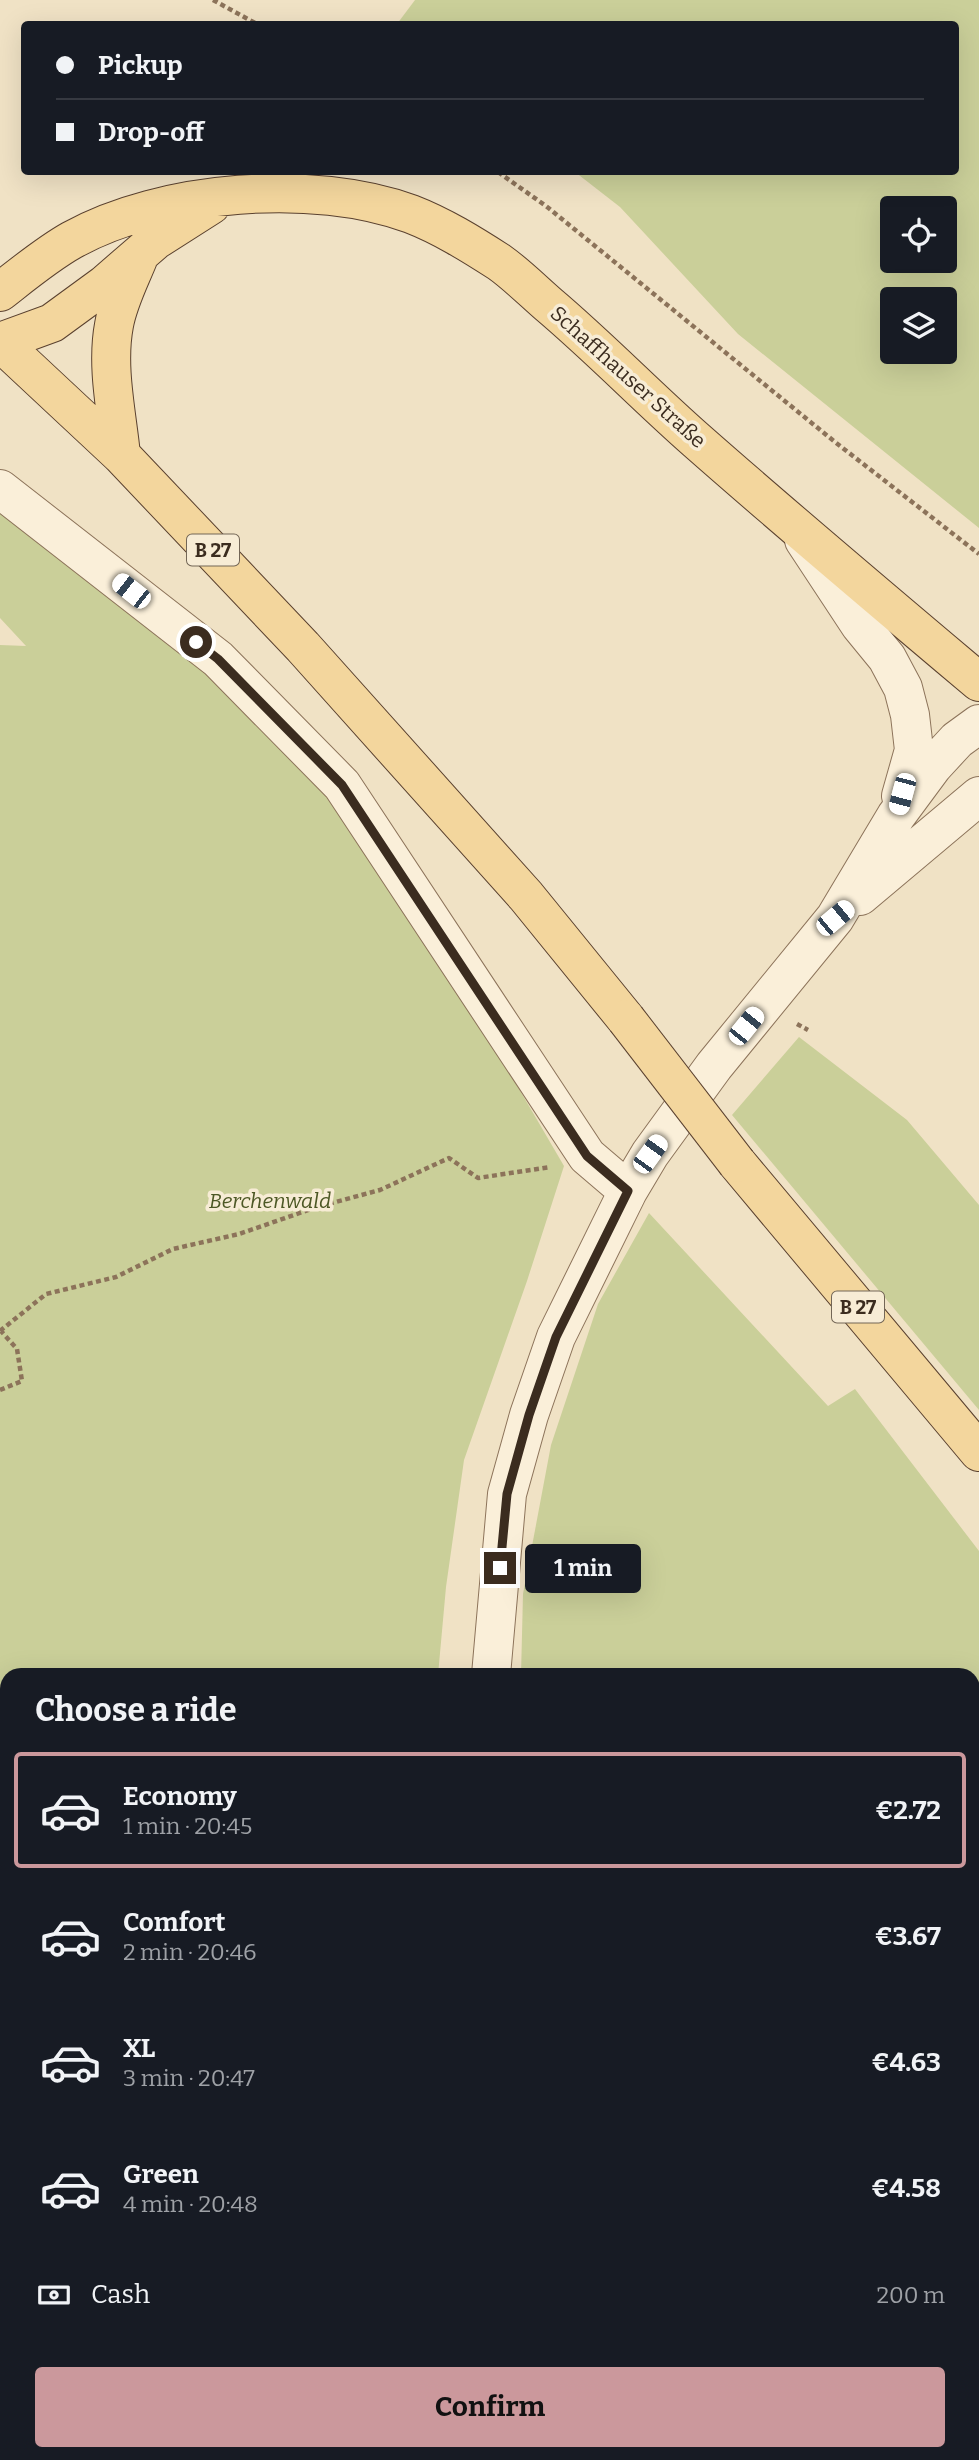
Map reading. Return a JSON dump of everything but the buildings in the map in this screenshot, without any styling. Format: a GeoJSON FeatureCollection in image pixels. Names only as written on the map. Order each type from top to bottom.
{"type":"FeatureCollection","features":[{"type":"Feature","properties":{"kind":"main road","name":"Schaffhauser Straße"},"geometry":{"type":"LineString","coordinates":[[0,292],[71,240],[149,209],[222,197],[269,193],[321,195],[365,202],[410,214],[447,230],[502,264],[596,345],[694,438],[979,682]]}},
{"type":"Feature","properties":{"kind":"main road","name":"Schaffhauser Straße"},"geometry":{"type":"LineString","coordinates":[[0,342],[52,323],[104,285],[142,251],[222,197]]}},
{"type":"Feature","properties":{"kind":"main road"},"geometry":{"type":"LineString","coordinates":[[121,455],[112,368],[114,327],[121,298],[142,251]]}},
{"type":"Feature","properties":{"kind":"main road","name":"B 27"},"geometry":{"type":"LineString","coordinates":[[0,342],[121,455],[303,647],[526,896],[626,1019],[737,1163],[979,1452]]}},
{"type":"Feature","properties":{"kind":"street"},"geometry":{"type":"LineString","coordinates":[[0,489],[218,659],[342,785],[587,1156],[628,1191]]}},
{"type":"Feature","properties":{"kind":"street"},"geometry":{"type":"LineString","coordinates":[[796,526],[860,625],[887,658],[904,688],[914,750],[896,816]]}},
{"type":"Feature","properties":{"kind":"street"},"geometry":{"type":"LineString","coordinates":[[492,1668],[507,1494],[529,1415],[556,1337],[628,1191],[650,1154],[714,1066],[835,918],[896,816],[933,766],[957,740],[979,724]]}},
{"type":"Feature","properties":{"kind":"street"},"geometry":{"type":"LineString","coordinates":[[835,918],[979,796]]}},
{"type":"Feature","properties":{"kind":"path"},"geometry":{"type":"LineString","coordinates":[[213,0],[252,21]]}},
{"type":"Feature","properties":{"kind":"path"},"geometry":{"type":"LineString","coordinates":[[502,175],[546,206],[835,442],[979,554]]}},
{"type":"Feature","properties":{"kind":"path"},"geometry":{"type":"LineString","coordinates":[[0,1390],[22,1381],[17,1349],[0,1331],[46,1294],[117,1277],[173,1249],[239,1234],[317,1207],[380,1190],[449,1158],[478,1178],[558,1165]]}},
{"type":"Feature","properties":{"kind":"green space"},"geometry":{"type":"Polygon","coordinates":[[[415,0],[979,0],[979,528],[738,334],[620,207],[579,175],[959,175],[959,21],[399,21],[415,0]]]}},
{"type":"Feature","properties":{"kind":"green space","name":"Berchenwald"},"geometry":{"type":"Polygon","coordinates":[[[0,489],[342,785],[564,1166],[464,1460],[446,1587],[439,1668],[0,1668],[0,645],[26,646],[0,618],[0,489]]]}},
{"type":"Feature","properties":{"kind":"green space"},"geometry":{"type":"Polygon","coordinates":[[[799,1037],[907,1120],[979,1205],[979,1410],[732,1115],[799,1037]]]}},
{"type":"Feature","properties":{"kind":"green space"},"geometry":{"type":"Polygon","coordinates":[[[649,1213],[828,1406],[855,1389],[979,1551],[979,1668],[521,1668],[523,1594],[551,1445],[598,1304],[649,1213]]]}},
{"type":"Feature","properties":{"kind":"route"},"geometry":{"type":"LineString","coordinates":[[196,642],[218,659],[342,785],[587,1156],[628,1191],[556,1337],[529,1415],[507,1494],[500,1568]]}}]}
